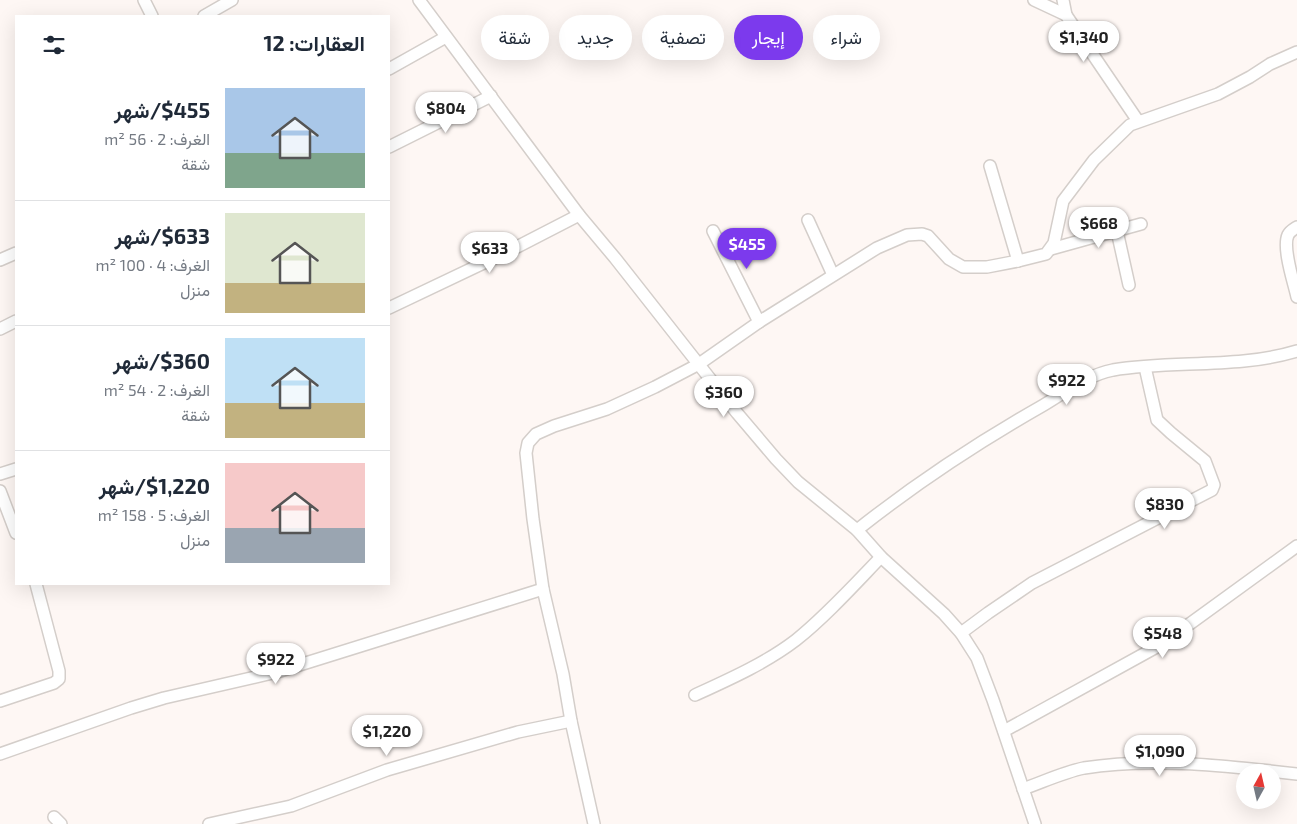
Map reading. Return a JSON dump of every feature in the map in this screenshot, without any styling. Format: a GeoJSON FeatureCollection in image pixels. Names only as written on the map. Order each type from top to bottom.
{"type":"FeatureCollection","features":[{"type":"Feature","properties":{"kind":"street"},"geometry":{"type":"LineString","coordinates":[[144,0],[152,15]]}},
{"type":"Feature","properties":{"kind":"street"},"geometry":{"type":"LineString","coordinates":[[206,15],[232,0]]}},
{"type":"Feature","properties":{"kind":"street"},"geometry":{"type":"LineString","coordinates":[[419,0],[579,215],[776,459],[798,482],[856,530],[881,557],[944,614],[962,633],[977,658],[1004,732],[1032,823]]}},
{"type":"Feature","properties":{"kind":"street"},"geometry":{"type":"LineString","coordinates":[[1034,0],[1066,15]]}},
{"type":"Feature","properties":{"kind":"street"},"geometry":{"type":"LineString","coordinates":[[1063,0],[1066,15],[1138,121]]}},
{"type":"Feature","properties":{"kind":"street"},"geometry":{"type":"LineString","coordinates":[[390,68],[446,37]]}},
{"type":"Feature","properties":{"kind":"street"},"geometry":{"type":"LineString","coordinates":[[594,824],[571,721],[563,674],[542,589],[526,453],[531,438],[554,426],[607,409],[699,364],[833,274],[877,248],[907,235],[928,236],[950,259],[963,267],[987,267],[1018,262],[1046,254],[1051,249],[1058,232],[1064,201],[1071,189],[1094,160],[1130,125],[1224,91],[1270,64],[1297,52]]}},
{"type":"Feature","properties":{"kind":"street"},"geometry":{"type":"LineString","coordinates":[[390,146],[491,96]]}},
{"type":"Feature","properties":{"kind":"street"},"geometry":{"type":"LineString","coordinates":[[990,166],[1018,262]]}},
{"type":"Feature","properties":{"kind":"street"},"geometry":{"type":"LineString","coordinates":[[390,308],[579,215]]}},
{"type":"Feature","properties":{"kind":"street"},"geometry":{"type":"LineString","coordinates":[[808,220],[833,274]]}},
{"type":"Feature","properties":{"kind":"street"},"geometry":{"type":"LineString","coordinates":[[1051,249],[1140,224]]}},
{"type":"Feature","properties":{"kind":"street"},"geometry":{"type":"LineString","coordinates":[[1297,227],[1288,233],[1286,250],[1297,297]]}},
{"type":"Feature","properties":{"kind":"street"},"geometry":{"type":"LineString","coordinates":[[713,231],[759,322]]}},
{"type":"Feature","properties":{"kind":"street"},"geometry":{"type":"LineString","coordinates":[[1117,231],[1129,285]]}},
{"type":"Feature","properties":{"kind":"street"},"geometry":{"type":"LineString","coordinates":[[0,260],[15,253]]}},
{"type":"Feature","properties":{"kind":"street"},"geometry":{"type":"LineString","coordinates":[[0,328],[15,321]]}},
{"type":"Feature","properties":{"kind":"street"},"geometry":{"type":"LineString","coordinates":[[856,530],[888,505],[995,433],[1064,392],[1101,373],[1145,367],[1264,358],[1297,351]]}},
{"type":"Feature","properties":{"kind":"street"},"geometry":{"type":"LineString","coordinates":[[962,633],[988,612],[1032,583],[1212,490],[1214,485],[1205,460],[1158,420],[1145,367]]}},
{"type":"Feature","properties":{"kind":"street"},"geometry":{"type":"LineString","coordinates":[[0,474],[15,469]]}},
{"type":"Feature","properties":{"kind":"street"},"geometry":{"type":"LineString","coordinates":[[0,491],[15,531]]}},
{"type":"Feature","properties":{"kind":"street"},"geometry":{"type":"LineString","coordinates":[[1004,732],[1162,644],[1297,546]]}},
{"type":"Feature","properties":{"kind":"street"},"geometry":{"type":"LineString","coordinates":[[695,695],[766,660],[796,640],[881,557]]}},
{"type":"Feature","properties":{"kind":"street"},"geometry":{"type":"LineString","coordinates":[[0,701],[54,683],[59,679],[59,671],[36,585]]}},
{"type":"Feature","properties":{"kind":"street"},"geometry":{"type":"LineString","coordinates":[[0,754],[130,708],[164,698],[277,672],[542,589]]}},
{"type":"Feature","properties":{"kind":"street"},"geometry":{"type":"LineString","coordinates":[[209,824],[291,806],[387,770],[518,732],[571,721]]}},
{"type":"Feature","properties":{"kind":"street"},"geometry":{"type":"LineString","coordinates":[[1023,789],[1082,769],[1108,765],[1220,766],[1297,774]]}}]}
